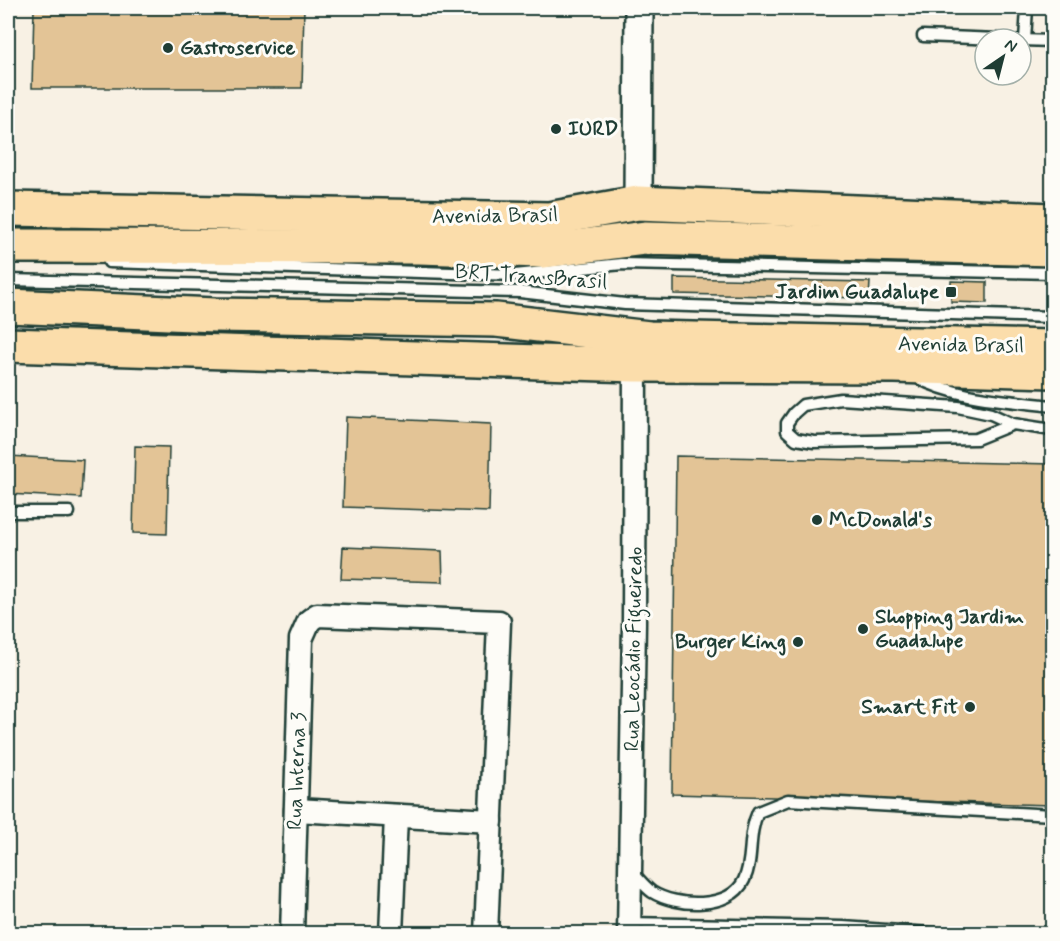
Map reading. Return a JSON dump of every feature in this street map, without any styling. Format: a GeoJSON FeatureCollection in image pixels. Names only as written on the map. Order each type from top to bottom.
{"type":"FeatureCollection","features":[{"type":"Feature","properties":{"kind":"main road","name":"Avenida Brasil"},"geometry":{"type":"LineString","coordinates":[[8,209],[549,219],[638,203],[1053,220]]}},
{"type":"Feature","properties":{"kind":"main road","name":"Avenida Brasil"},"geometry":{"type":"LineString","coordinates":[[8,246],[544,250],[645,238],[1053,249]]}},
{"type":"Feature","properties":{"kind":"main road","name":"Avenida Brasil"},"geometry":{"type":"LineString","coordinates":[[8,306],[214,315],[496,320],[650,338],[1053,347]]}},
{"type":"Feature","properties":{"kind":"main road","name":"Avenida Brasil"},"geometry":{"type":"LineString","coordinates":[[8,345],[635,365],[895,366],[1053,370]]}},
{"type":"Feature","properties":{"kind":"street"},"geometry":{"type":"LineString","coordinates":[[638,203],[639,8]]}},
{"type":"Feature","properties":{"kind":"street","name":"Rua Leocádio Figueiredo"},"geometry":{"type":"LineString","coordinates":[[629,928],[635,365]]}},
{"type":"Feature","properties":{"kind":"street","name":"Rua Interna 3"},"geometry":{"type":"LineString","coordinates":[[292,933],[301,639],[303,630],[317,615],[499,622],[491,821]]}},
{"type":"Feature","properties":{"kind":"street"},"geometry":{"type":"LineString","coordinates":[[296,810],[491,821],[486,933]]}},
{"type":"Feature","properties":{"kind":"street"},"geometry":{"type":"LineString","coordinates":[[391,933],[396,816]]}},
{"type":"Feature","properties":{"kind":"lane"},"geometry":{"type":"LineString","coordinates":[[1025,27],[1027,8]]}},
{"type":"Feature","properties":{"kind":"lane"},"geometry":{"type":"LineString","coordinates":[[923,36],[973,38]]}},
{"type":"Feature","properties":{"kind":"lane"},"geometry":{"type":"LineString","coordinates":[[1033,40],[1053,41]]}},
{"type":"Feature","properties":{"kind":"lane","name":"BRT TransBrasil"},"geometry":{"type":"LineString","coordinates":[[102,262],[515,274],[622,264],[1053,273]]}},
{"type":"Feature","properties":{"kind":"lane","name":"BRT TransBrasil"},"geometry":{"type":"LineString","coordinates":[[8,280],[520,292],[625,304],[1053,317]]}},
{"type":"Feature","properties":{"kind":"lane"},"geometry":{"type":"LineString","coordinates":[[895,366],[937,388],[974,397],[1053,406]]}},
{"type":"Feature","properties":{"kind":"lane"},"geometry":{"type":"LineString","coordinates":[[1013,424],[976,439],[814,442],[796,439],[787,430],[787,423],[803,405],[841,399],[958,407],[991,414],[1013,424],[1053,430]]}},
{"type":"Feature","properties":{"kind":"lane"},"geometry":{"type":"LineString","coordinates":[[8,512],[69,512]]}},
{"type":"Feature","properties":{"kind":"lane"},"geometry":{"type":"LineString","coordinates":[[630,871],[652,891],[669,899],[714,901],[730,897],[744,880],[751,828],[759,813],[770,806],[788,800],[1053,815]]}},
{"type":"Feature","properties":{"kind":"lane"},"geometry":{"type":"LineString","coordinates":[[629,928],[843,927],[944,933]]}},
{"type":"Feature","properties":{"kind":"building","name":"Gastroservice"},"geometry":{"type":"Polygon","coordinates":[[[34,8],[304,8],[302,88],[32,88],[34,8]]]}},
{"type":"Feature","properties":{"kind":"building"},"geometry":{"type":"Polygon","coordinates":[[[674,278],[870,282],[869,298],[674,294],[674,278]]]}},
{"type":"Feature","properties":{"kind":"building"},"geometry":{"type":"Polygon","coordinates":[[[951,281],[987,282],[987,303],[951,302],[951,281]]]}},
{"type":"Feature","properties":{"kind":"building"},"geometry":{"type":"Polygon","coordinates":[[[346,417],[491,424],[489,512],[343,507],[346,417]]]}},
{"type":"Feature","properties":{"kind":"building"},"geometry":{"type":"Polygon","coordinates":[[[135,446],[169,447],[167,534],[133,533],[135,446]]]}},
{"type":"Feature","properties":{"kind":"building"},"geometry":{"type":"Polygon","coordinates":[[[8,456],[83,460],[81,498],[8,494],[8,456]]]}},
{"type":"Feature","properties":{"kind":"building","name":"Shopping Jardim Guadalupe"},"geometry":{"type":"Polygon","coordinates":[[[676,456],[1052,464],[1052,805],[672,794],[676,456]]]}},
{"type":"Feature","properties":{"kind":"building"},"geometry":{"type":"Polygon","coordinates":[[[343,547],[442,551],[443,582],[341,579],[343,547]]]}},
{"type":"Feature","properties":{"kind":"place","name":"Gastroservice"},"geometry":{"type":"Point","coordinates":[168,48]}},
{"type":"Feature","properties":{"kind":"place","name":"IURD"},"geometry":{"type":"Point","coordinates":[556,129]}},
{"type":"Feature","properties":{"kind":"place","name":"Jardim Guadalupe"},"geometry":{"type":"Point","coordinates":[951,292]}},
{"type":"Feature","properties":{"kind":"place","name":"McDonald's"},"geometry":{"type":"Point","coordinates":[817,520]}},
{"type":"Feature","properties":{"kind":"place","name":"Shopping Jardim Guadalupe"},"geometry":{"type":"Point","coordinates":[863,629]}},
{"type":"Feature","properties":{"kind":"place","name":"Burger King"},"geometry":{"type":"Point","coordinates":[798,642]}},
{"type":"Feature","properties":{"kind":"place","name":"Smart Fit"},"geometry":{"type":"Point","coordinates":[970,707]}}]}
